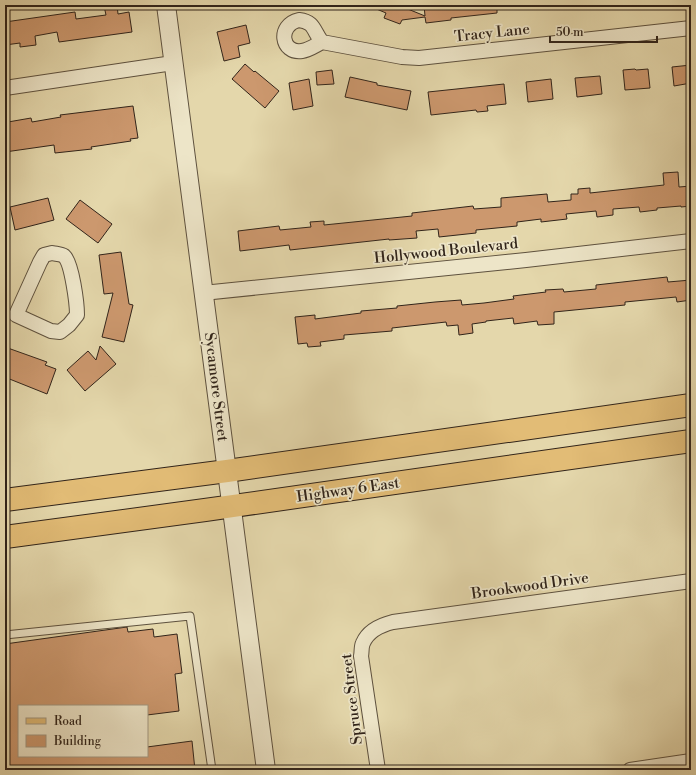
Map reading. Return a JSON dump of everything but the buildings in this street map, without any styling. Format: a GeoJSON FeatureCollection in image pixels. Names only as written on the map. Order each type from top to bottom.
{"type":"FeatureCollection","features":[{"type":"Feature","properties":{"kind":"main road"},"geometry":{"type":"LineString","coordinates":[[5,500],[227,471],[691,405]]}},
{"type":"Feature","properties":{"kind":"main road","name":"Highway 6 East"},"geometry":{"type":"LineString","coordinates":[[5,537],[231,507],[691,441]]}},
{"type":"Feature","properties":{"kind":"street","name":"Sycamore Street"},"geometry":{"type":"LineString","coordinates":[[166,5],[266,770]]}},
{"type":"Feature","properties":{"kind":"street","name":"Tracy Lane"},"geometry":{"type":"LineString","coordinates":[[322,42],[402,57],[420,58],[691,28]]}},
{"type":"Feature","properties":{"kind":"street"},"geometry":{"type":"LineString","coordinates":[[5,88],[173,63]]}},
{"type":"Feature","properties":{"kind":"street","name":"Hollywood Boulevard"},"geometry":{"type":"LineString","coordinates":[[203,293],[518,261],[691,241]]}},
{"type":"Feature","properties":{"kind":"street"},"geometry":{"type":"LineString","coordinates":[[52,253],[64,256],[67,260],[71,273],[77,304],[77,315],[72,321],[60,332],[51,331],[11,313],[44,255],[52,253]]}},
{"type":"Feature","properties":{"kind":"street","name":"Brookwood Drive"},"geometry":{"type":"LineString","coordinates":[[376,629],[384,624],[393,622],[691,581]]}},
{"type":"Feature","properties":{"kind":"street","name":"Spruce Street"},"geometry":{"type":"LineString","coordinates":[[376,629],[367,636],[362,644],[361,656],[378,770]]}},
{"type":"Feature","properties":{"kind":"street"},"geometry":{"type":"LineString","coordinates":[[630,770],[691,761]]}},
{"type":"Feature","properties":{"kind":"lane"},"geometry":{"type":"LineString","coordinates":[[5,635],[190,616],[212,770]]}}]}
